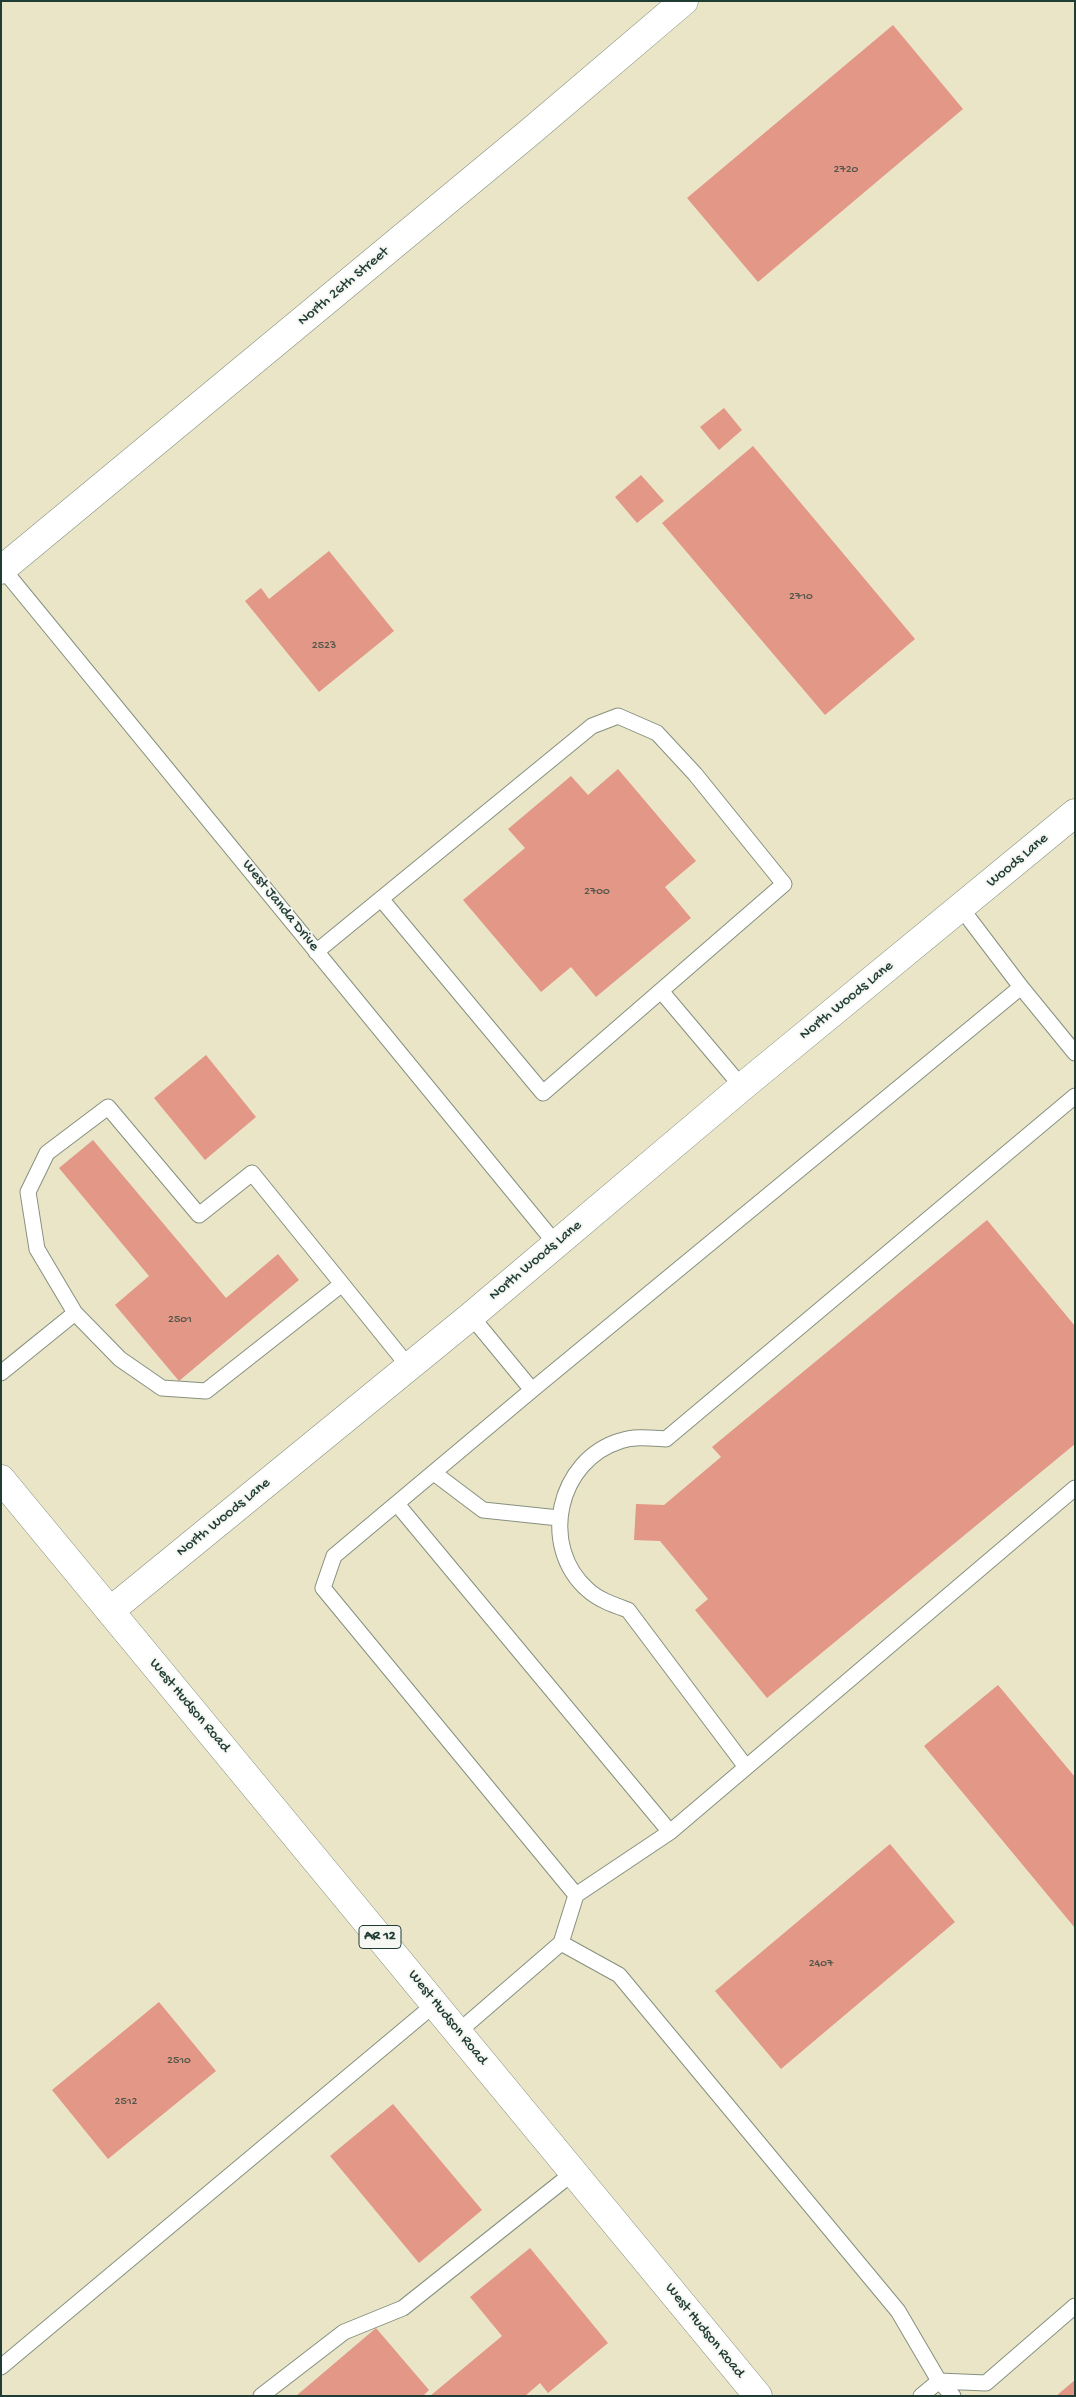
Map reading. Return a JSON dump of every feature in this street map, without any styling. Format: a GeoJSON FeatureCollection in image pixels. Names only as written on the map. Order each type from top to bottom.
{"type":"FeatureCollection","features":[{"type":"Feature","properties":{"kind":"main road","name":"North 26th Street"},"geometry":{"type":"LineString","coordinates":[[2,570],[530,132],[684,1]]}},
{"type":"Feature","properties":{"kind":"main road","name":"Woods Lane"},"geometry":{"type":"LineString","coordinates":[[961,908],[1075,813]]}},
{"type":"Feature","properties":{"kind":"main road","name":"North Woods Lane"},"geometry":{"type":"LineString","coordinates":[[110,1611],[471,1316],[742,1087],[961,908]]}},
{"type":"Feature","properties":{"kind":"main road","name":"West Hudson Road"},"geometry":{"type":"LineString","coordinates":[[1,1479],[758,2396]]}},
{"type":"Feature","properties":{"kind":"lane","name":"West Janda Drive"},"geometry":{"type":"LineString","coordinates":[[2,570],[556,1244]]}},
{"type":"Feature","properties":{"kind":"lane"},"geometry":{"type":"LineString","coordinates":[[316,952],[382,900],[592,726],[618,716],[657,732],[695,774],[784,884],[543,1093],[382,900]]}},
{"type":"Feature","properties":{"kind":"lane"},"geometry":{"type":"LineString","coordinates":[[961,908],[1021,987],[1075,1053]]}},
{"type":"Feature","properties":{"kind":"lane"},"geometry":{"type":"LineString","coordinates":[[576,1896],[323,1588],[334,1556],[532,1390],[1021,987]]}},
{"type":"Feature","properties":{"kind":"lane"},"geometry":{"type":"LineString","coordinates":[[661,990],[742,1087]]}},
{"type":"Feature","properties":{"kind":"lane"},"geometry":{"type":"LineString","coordinates":[[746,1767],[628,1610],[607,1602],[588,1590],[572,1572],[563,1551],[558,1528],[560,1506],[568,1484],[581,1465],[593,1455],[620,1441],[643,1437],[666,1439],[1075,1096]]}},
{"type":"Feature","properties":{"kind":"lane"},"geometry":{"type":"LineString","coordinates":[[342,1284],[206,1391],[162,1388],[120,1359],[74,1313],[36,1249],[28,1192],[47,1153],[108,1107],[199,1215],[252,1173],[409,1366]]}},
{"type":"Feature","properties":{"kind":"lane"},"geometry":{"type":"LineString","coordinates":[[1,1373],[74,1313]]}},
{"type":"Feature","properties":{"kind":"lane"},"geometry":{"type":"LineString","coordinates":[[471,1316],[532,1390]]}},
{"type":"Feature","properties":{"kind":"lane"},"geometry":{"type":"LineString","coordinates":[[434,1473],[483,1510],[560,1518]]}},
{"type":"Feature","properties":{"kind":"lane"},"geometry":{"type":"LineString","coordinates":[[458,2032],[561,1942],[576,1896],[670,1832],[1075,1488]]}},
{"type":"Feature","properties":{"kind":"lane"},"geometry":{"type":"LineString","coordinates":[[397,1504],[670,1832]]}},
{"type":"Feature","properties":{"kind":"lane"},"geometry":{"type":"LineString","coordinates":[[561,1942],[619,1975],[898,2311],[939,2381],[954,2396]]}},
{"type":"Feature","properties":{"kind":"lane"},"geometry":{"type":"LineString","coordinates":[[1,2367],[435,2004]]}},
{"type":"Feature","properties":{"kind":"lane"},"geometry":{"type":"LineString","coordinates":[[261,2396],[344,2332],[403,2308],[574,2172]]}},
{"type":"Feature","properties":{"kind":"lane"},"geometry":{"type":"LineString","coordinates":[[921,2396],[939,2381],[986,2383],[1075,2306]]}},
{"type":"Feature","properties":{"kind":"building"},"geometry":{"type":"Polygon","coordinates":[[[893,25],[963,109],[758,282],[687,198],[893,25]]]}},
{"type":"Feature","properties":{"kind":"building"},"geometry":{"type":"Polygon","coordinates":[[[724,408],[742,430],[719,450],[700,427],[724,408]]]}},
{"type":"Feature","properties":{"kind":"building"},"geometry":{"type":"Polygon","coordinates":[[[753,446],[915,639],[825,715],[662,523],[753,446]]]}},
{"type":"Feature","properties":{"kind":"building"},"geometry":{"type":"Polygon","coordinates":[[[641,475],[664,501],[637,523],[615,497],[641,475]]]}},
{"type":"Feature","properties":{"kind":"building"},"geometry":{"type":"Polygon","coordinates":[[[329,551],[394,631],[319,692],[245,601],[261,588],[269,599],[329,551]]]}},
{"type":"Feature","properties":{"kind":"building"},"geometry":{"type":"Polygon","coordinates":[[[618,769],[696,861],[665,887],[691,918],[596,997],[571,967],[541,992],[463,900],[525,848],[508,829],[571,776],[588,795],[618,769]]]}},
{"type":"Feature","properties":{"kind":"building"},"geometry":{"type":"Polygon","coordinates":[[[206,1055],[256,1117],[205,1160],[154,1098],[206,1055]]]}},
{"type":"Feature","properties":{"kind":"building"},"geometry":{"type":"Polygon","coordinates":[[[93,1140],[226,1298],[278,1254],[299,1280],[179,1381],[115,1305],[149,1276],[59,1168],[93,1140]]]}},
{"type":"Feature","properties":{"kind":"building"},"geometry":{"type":"Polygon","coordinates":[[[987,1220],[1075,1326],[1075,1444],[767,1698],[695,1610],[708,1599],[660,1541],[634,1540],[636,1504],[664,1505],[721,1457],[712,1447],[987,1220]]]}},
{"type":"Feature","properties":{"kind":"building"},"geometry":{"type":"Polygon","coordinates":[[[998,1685],[1075,1777],[1075,1928],[924,1746],[998,1685]]]}},
{"type":"Feature","properties":{"kind":"building"},"geometry":{"type":"Polygon","coordinates":[[[890,1844],[955,1922],[781,2069],[715,1991],[890,1844]]]}},
{"type":"Feature","properties":{"kind":"building"},"geometry":{"type":"Polygon","coordinates":[[[159,2002],[216,2071],[108,2159],[52,2090],[159,2002]]]}},
{"type":"Feature","properties":{"kind":"building"},"geometry":{"type":"Polygon","coordinates":[[[393,2104],[482,2210],[419,2263],[330,2156],[393,2104]]]}},
{"type":"Feature","properties":{"kind":"building"},"geometry":{"type":"Polygon","coordinates":[[[530,2248],[608,2343],[548,2393],[540,2383],[525,2396],[430,2396],[502,2336],[470,2297],[530,2248]]]}},
{"type":"Feature","properties":{"kind":"building"},"geometry":{"type":"Polygon","coordinates":[[[376,2328],[429,2390],[423,2396],[296,2396],[376,2328]]]}},
{"type":"Feature","properties":{"kind":"building"},"geometry":{"type":"Polygon","coordinates":[[[1075,2380],[1075,2396],[1056,2396],[1075,2380]]]}}]}
